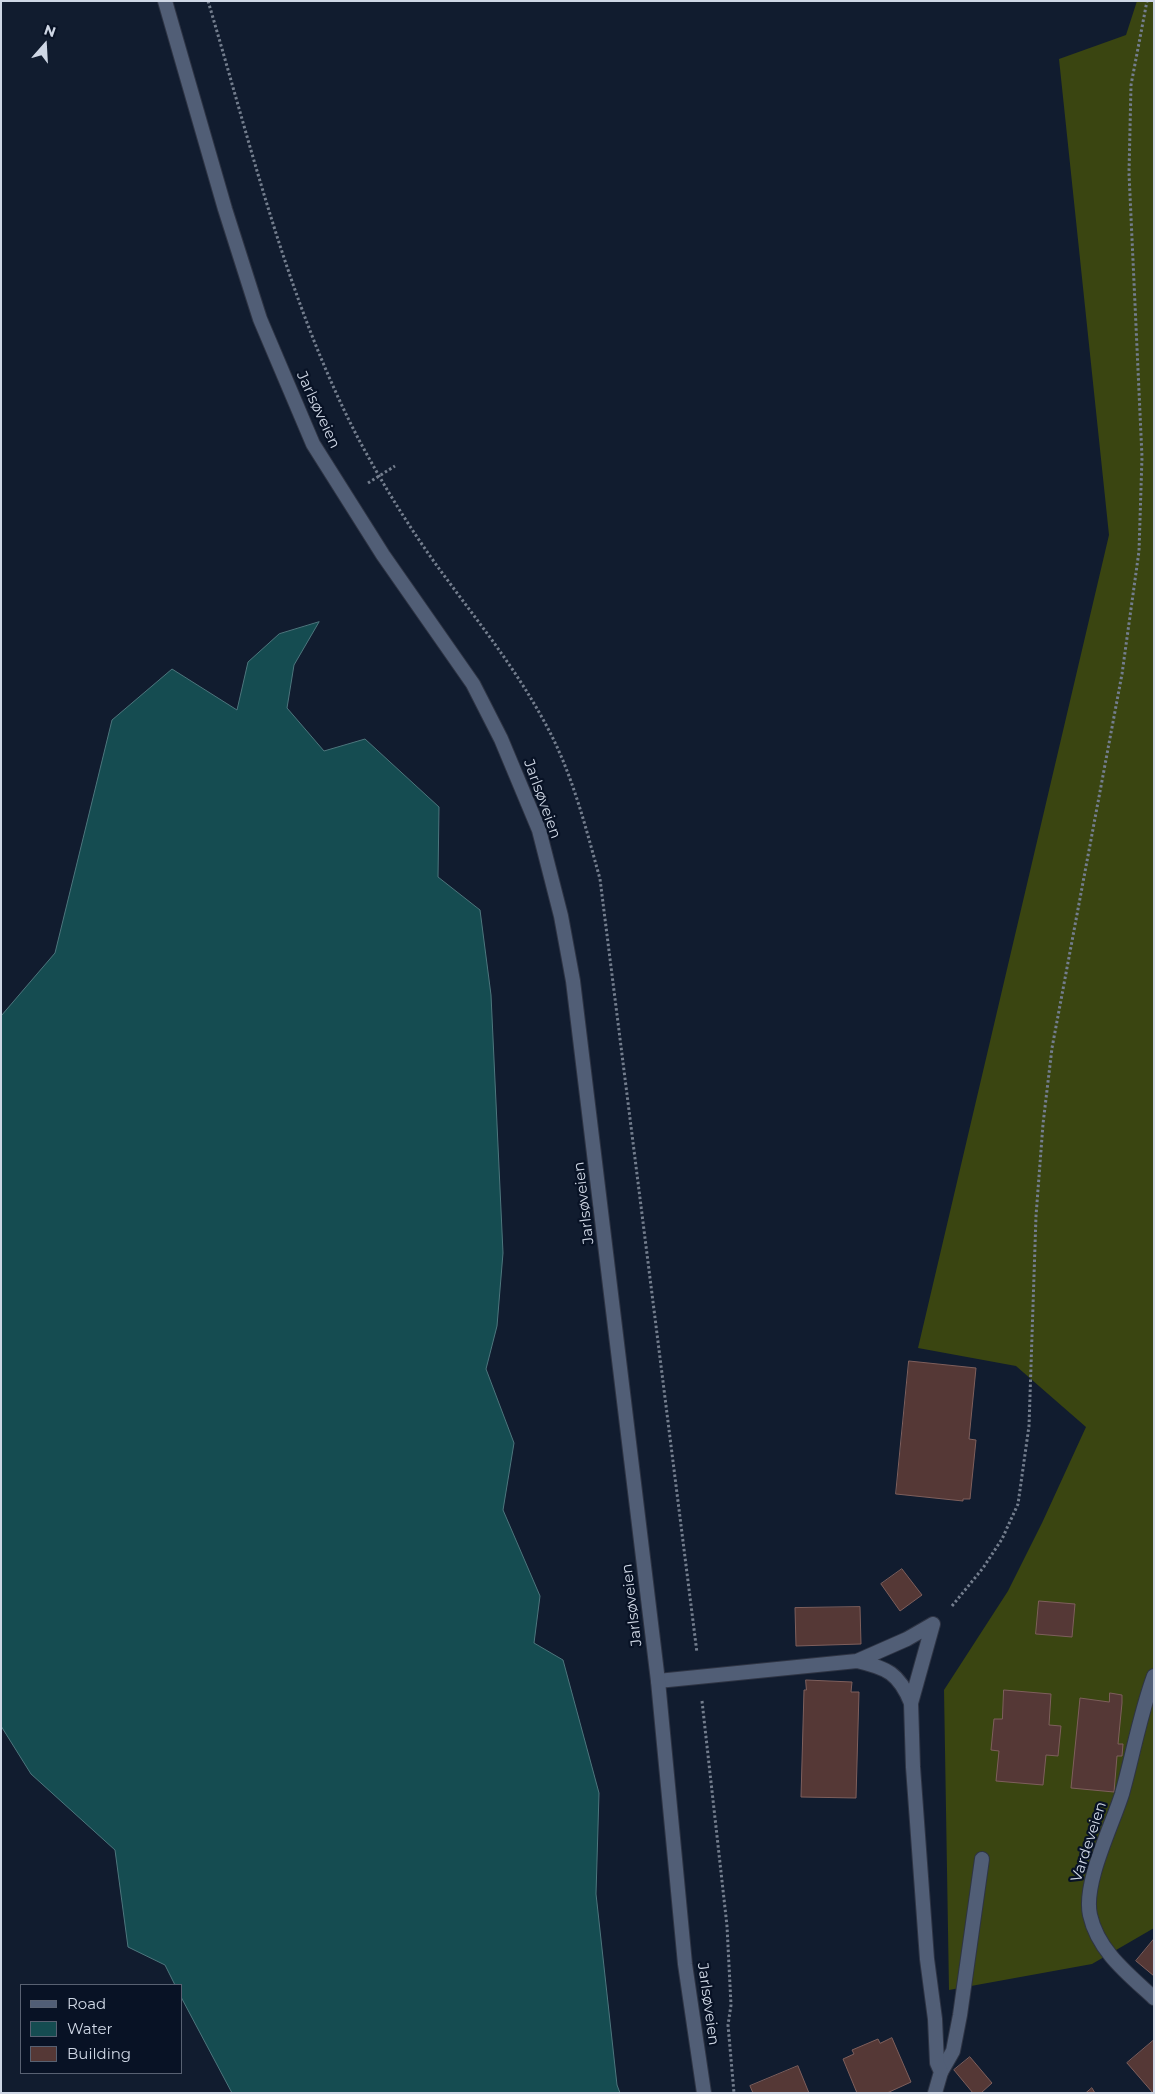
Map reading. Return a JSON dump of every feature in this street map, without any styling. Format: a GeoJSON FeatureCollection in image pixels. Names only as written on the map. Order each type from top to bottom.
{"type":"FeatureCollection","features":[{"type":"Feature","properties":{"kind":"street","name":"Jarlsøveien"},"geometry":{"type":"LineString","coordinates":[[165,1],[225,209],[260,319],[313,444],[383,555],[473,684],[530,802],[539,830],[560,916],[573,981],[658,1681],[685,1964],[704,2093]]}},
{"type":"Feature","properties":{"kind":"street"},"geometry":{"type":"LineString","coordinates":[[658,1681],[857,1660],[908,1639],[933,1624]]}},
{"type":"Feature","properties":{"kind":"street"},"geometry":{"type":"LineString","coordinates":[[933,1624],[911,1703],[913,1767],[927,1959],[935,2019],[937,2063],[941,2072]]}},
{"type":"Feature","properties":{"kind":"street"},"geometry":{"type":"LineString","coordinates":[[857,1660],[891,1672],[904,1686],[911,1703]]}},
{"type":"Feature","properties":{"kind":"street","name":"Vardeveien"},"geometry":{"type":"LineString","coordinates":[[1154,1676],[1146,1697],[1122,1794],[1089,1896],[1090,1914],[1097,1936],[1111,1958],[1154,1998]]}},
{"type":"Feature","properties":{"kind":"street"},"geometry":{"type":"LineString","coordinates":[[935,2093],[941,2072],[952,2052],[960,2015],[982,1859]]}},
{"type":"Feature","properties":{"kind":"path"},"geometry":{"type":"LineString","coordinates":[[208,1],[292,281],[313,341],[358,438],[380,476],[442,572],[503,653],[546,724],[574,788],[600,878],[700,1676],[726,1926],[732,2005],[728,2025],[734,2093]]}},
{"type":"Feature","properties":{"kind":"path"},"geometry":{"type":"LineString","coordinates":[[933,1624],[956,1603],[1002,1539],[1018,1504],[1030,1426],[1036,1216],[1043,1124],[1052,1048],[1122,674],[1140,552],[1142,457],[1128,173],[1131,85],[1147,1]]}},
{"type":"Feature","properties":{"kind":"path"},"geometry":{"type":"LineString","coordinates":[[345,495],[395,466]]}},
{"type":"Feature","properties":{"kind":"green space"},"geometry":{"type":"Polygon","coordinates":[[[1137,1],[1154,1],[1154,1928],[1092,1964],[949,1990],[944,1690],[1008,1591],[1086,1427],[1016,1366],[918,1348],[1109,535],[1059,59],[1126,35],[1137,1]]]}},
{"type":"Feature","properties":{"kind":"water"},"geometry":{"type":"Polygon","coordinates":[[[319,622],[294,665],[287,708],[324,751],[365,739],[439,807],[438,877],[480,910],[491,995],[503,1253],[497,1326],[486,1369],[514,1443],[503,1510],[540,1596],[534,1643],[563,1660],[599,1793],[596,1894],[617,2085],[620,2093],[232,2093],[182,1999],[182,1984],[174,1984],[165,1965],[128,1947],[115,1850],[31,1774],[1,1726],[1,1016],[55,953],[112,720],[172,669],[237,710],[248,662],[279,634],[319,622]]]}},
{"type":"Feature","properties":{"kind":"building"},"geometry":{"type":"Polygon","coordinates":[[[909,1361],[976,1368],[969,1439],[976,1440],[970,1499],[963,1499],[963,1501],[896,1494],[909,1361]]]}},
{"type":"Feature","properties":{"kind":"building"},"geometry":{"type":"Polygon","coordinates":[[[902,1569],[922,1595],[900,1611],[881,1584],[902,1569]]]}},
{"type":"Feature","properties":{"kind":"building"},"geometry":{"type":"Polygon","coordinates":[[[1039,1601],[1075,1604],[1072,1637],[1036,1634],[1039,1601]]]}},
{"type":"Feature","properties":{"kind":"building"},"geometry":{"type":"Polygon","coordinates":[[[860,1607],[861,1644],[796,1646],[795,1608],[860,1607]]]}},
{"type":"Feature","properties":{"kind":"building"},"geometry":{"type":"Polygon","coordinates":[[[806,1680],[852,1682],[851,1692],[859,1692],[856,1798],[801,1797],[804,1690],[806,1690],[806,1680]]]}},
{"type":"Feature","properties":{"kind":"building"},"geometry":{"type":"Polygon","coordinates":[[[1004,1690],[1051,1694],[1049,1725],[1061,1726],[1058,1756],[1046,1755],[1043,1785],[996,1781],[999,1751],[991,1750],[994,1719],[1002,1719],[1004,1690]]]}},
{"type":"Feature","properties":{"kind":"building"},"geometry":{"type":"Polygon","coordinates":[[[1110,1693],[1122,1695],[1118,1744],[1123,1744],[1122,1756],[1117,1756],[1114,1792],[1071,1788],[1080,1698],[1109,1702],[1110,1693]]]}},
{"type":"Feature","properties":{"kind":"building"},"geometry":{"type":"Polygon","coordinates":[[[1154,1939],[1154,1976],[1136,1961],[1154,1939]]]}},
{"type":"Feature","properties":{"kind":"building"},"geometry":{"type":"Polygon","coordinates":[[[892,2038],[911,2082],[887,2093],[857,2093],[843,2059],[854,2054],[852,2050],[878,2039],[880,2043],[892,2038]]]}},
{"type":"Feature","properties":{"kind":"building"},"geometry":{"type":"Polygon","coordinates":[[[1154,2040],[1154,2093],[1153,2093],[1127,2063],[1154,2040]]]}},
{"type":"Feature","properties":{"kind":"building"},"geometry":{"type":"Polygon","coordinates":[[[970,2057],[992,2083],[981,2093],[973,2093],[954,2070],[970,2057]]]}},
{"type":"Feature","properties":{"kind":"building"},"geometry":{"type":"Polygon","coordinates":[[[798,2066],[809,2093],[753,2093],[750,2086],[798,2066]]]}},
{"type":"Feature","properties":{"kind":"building"},"geometry":{"type":"Polygon","coordinates":[[[1092,2088],[1095,2093],[1086,2093],[1092,2088]]]}}]}
